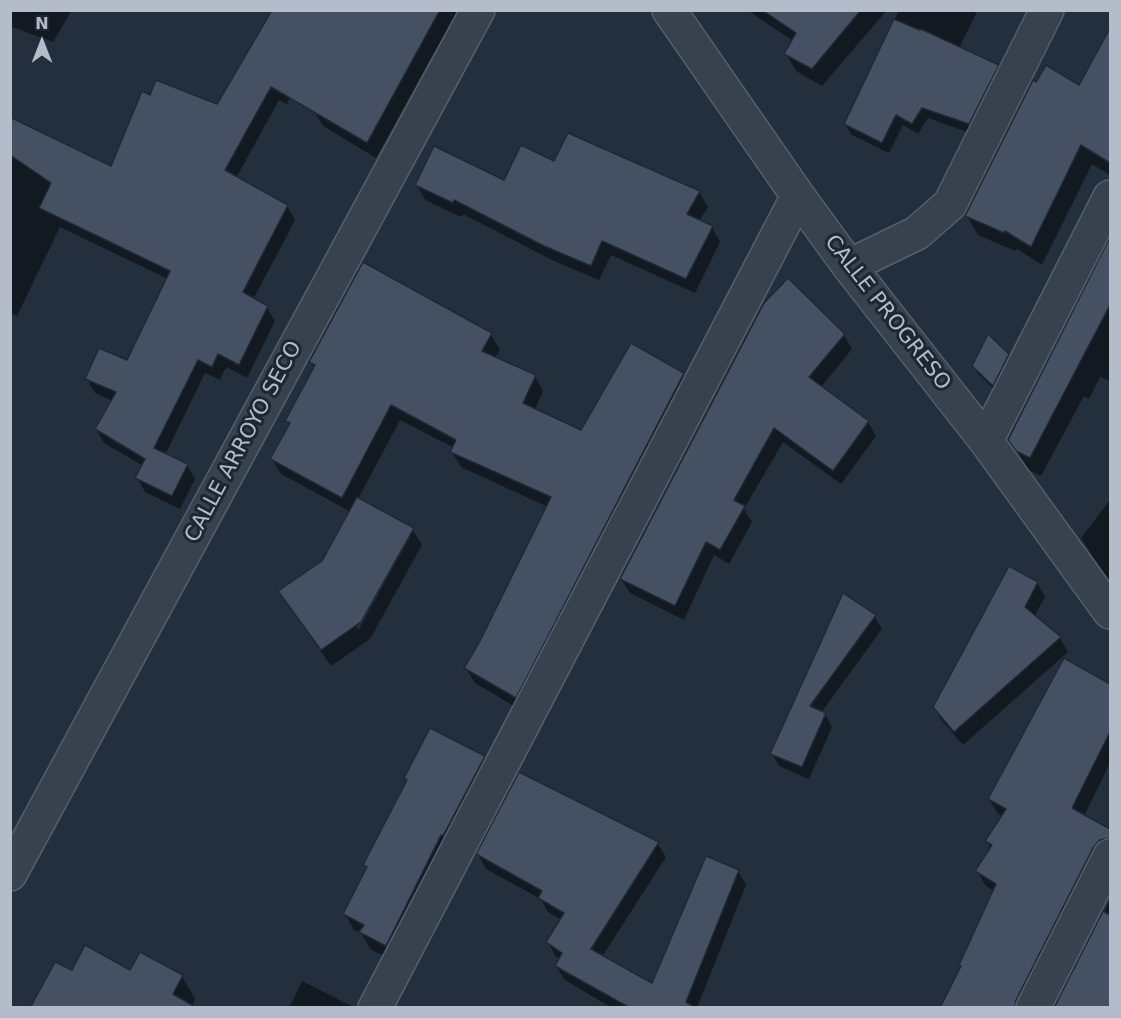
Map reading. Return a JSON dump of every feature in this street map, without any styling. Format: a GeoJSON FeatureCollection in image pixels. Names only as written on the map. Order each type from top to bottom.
{"type":"FeatureCollection","features":[{"type":"Feature","properties":{"kind":"street","name":"CALLE ARROYO SECO"},"geometry":{"type":"LineString","coordinates":[[10,874],[478,10]]}},
{"type":"Feature","properties":{"kind":"street","name":"CALLE PROGRESO"},"geometry":{"type":"LineString","coordinates":[[669,10],[849,266],[986,441],[1110,612]]}},
{"type":"Feature","properties":{"kind":"street"},"geometry":{"type":"LineString","coordinates":[[849,266],[917,233],[950,204],[1047,10]]}},
{"type":"Feature","properties":{"kind":"street"},"geometry":{"type":"LineString","coordinates":[[375,1008],[798,196]]}},
{"type":"Feature","properties":{"kind":"street"},"geometry":{"type":"LineString","coordinates":[[986,441],[1110,197]]}},
{"type":"Feature","properties":{"kind":"street"},"geometry":{"type":"LineString","coordinates":[[1033,1008],[1110,856]]}},
{"type":"Feature","properties":{"kind":"building"},"geometry":{"type":"Polygon","coordinates":[[[272,10],[440,10],[367,143],[271,87],[225,170],[288,205],[243,292],[268,306],[239,365],[218,354],[212,367],[198,360],[154,448],[188,464],[172,496],[135,478],[145,459],[95,429],[116,392],[85,379],[99,348],[127,360],[170,271],[39,208],[51,183],[10,155],[10,117],[111,166],[142,91],[150,95],[156,80],[217,104],[272,10]]]}},
{"type":"Feature","properties":{"kind":"building"},"geometry":{"type":"Polygon","coordinates":[[[762,10],[861,10],[812,69],[784,54],[796,33],[762,10]]]}},
{"type":"Feature","properties":{"kind":"building"},"geometry":{"type":"Polygon","coordinates":[[[894,19],[999,65],[969,124],[922,108],[912,124],[896,115],[882,143],[844,124],[894,19]]]}},
{"type":"Feature","properties":{"kind":"building"},"geometry":{"type":"Polygon","coordinates":[[[1110,28],[1110,163],[1081,145],[1031,247],[1005,231],[1004,233],[965,216],[1033,80],[1036,82],[1046,65],[1079,85],[1110,28]]]}},
{"type":"Feature","properties":{"kind":"building"},"geometry":{"type":"Polygon","coordinates":[[[568,133],[700,191],[687,214],[713,226],[686,279],[602,241],[591,266],[544,246],[454,200],[453,203],[415,185],[434,146],[504,180],[521,145],[554,161],[568,133]]]}},
{"type":"Feature","properties":{"kind":"building"},"geometry":{"type":"Polygon","coordinates":[[[1110,237],[1110,305],[1030,458],[1016,451],[1008,440],[1110,237]]]}},
{"type":"Feature","properties":{"kind":"building"},"geometry":{"type":"Polygon","coordinates":[[[363,262],[492,333],[482,351],[536,375],[523,403],[581,430],[631,343],[684,373],[516,698],[464,668],[480,641],[551,497],[450,452],[456,440],[391,405],[342,498],[270,459],[290,423],[285,421],[315,365],[309,362],[363,262]]]}},
{"type":"Feature","properties":{"kind":"building"},"geometry":{"type":"Polygon","coordinates":[[[788,278],[845,334],[809,377],[869,421],[833,471],[774,428],[734,500],[745,506],[720,550],[706,542],[675,606],[620,579],[764,303],[788,278]]]}},
{"type":"Feature","properties":{"kind":"building"},"geometry":{"type":"Polygon","coordinates":[[[988,334],[1009,354],[993,386],[972,366],[988,334]]]}},
{"type":"Feature","properties":{"kind":"building"},"geometry":{"type":"Polygon","coordinates":[[[357,497],[414,528],[361,622],[321,650],[278,591],[322,561],[357,497]]]}},
{"type":"Feature","properties":{"kind":"building"},"geometry":{"type":"Polygon","coordinates":[[[1009,566],[1038,582],[1025,607],[1061,637],[954,732],[933,707],[1009,566]]]}},
{"type":"Feature","properties":{"kind":"building"},"geometry":{"type":"Polygon","coordinates":[[[843,593],[876,615],[810,706],[826,713],[802,767],[770,754],[843,593]]]}},
{"type":"Feature","properties":{"kind":"building"},"geometry":{"type":"Polygon","coordinates":[[[1064,658],[1110,684],[1110,732],[1072,808],[1110,829],[1110,838],[1100,840],[1093,848],[1016,1000],[1015,1008],[940,1008],[961,966],[959,965],[996,884],[975,871],[992,845],[985,841],[1006,809],[988,799],[1064,658]]]}},
{"type":"Feature","properties":{"kind":"building"},"geometry":{"type":"Polygon","coordinates":[[[430,728],[485,756],[443,836],[441,835],[386,946],[359,932],[364,925],[343,914],[367,867],[363,865],[407,780],[404,778],[430,728]]]}},
{"type":"Feature","properties":{"kind":"building"},"geometry":{"type":"Polygon","coordinates":[[[519,772],[659,842],[591,949],[652,983],[706,856],[739,870],[686,1002],[696,1008],[630,1008],[555,966],[562,953],[546,942],[564,913],[538,898],[542,891],[476,854],[519,772]]]}},
{"type":"Feature","properties":{"kind":"building"},"geometry":{"type":"Polygon","coordinates":[[[1103,911],[1110,915],[1110,1008],[1054,1008],[1103,911]]]}},
{"type":"Feature","properties":{"kind":"building"},"geometry":{"type":"Polygon","coordinates":[[[85,945],[130,970],[140,952],[183,975],[173,994],[197,1008],[30,1008],[55,962],[72,970],[85,945]]]}}]}
